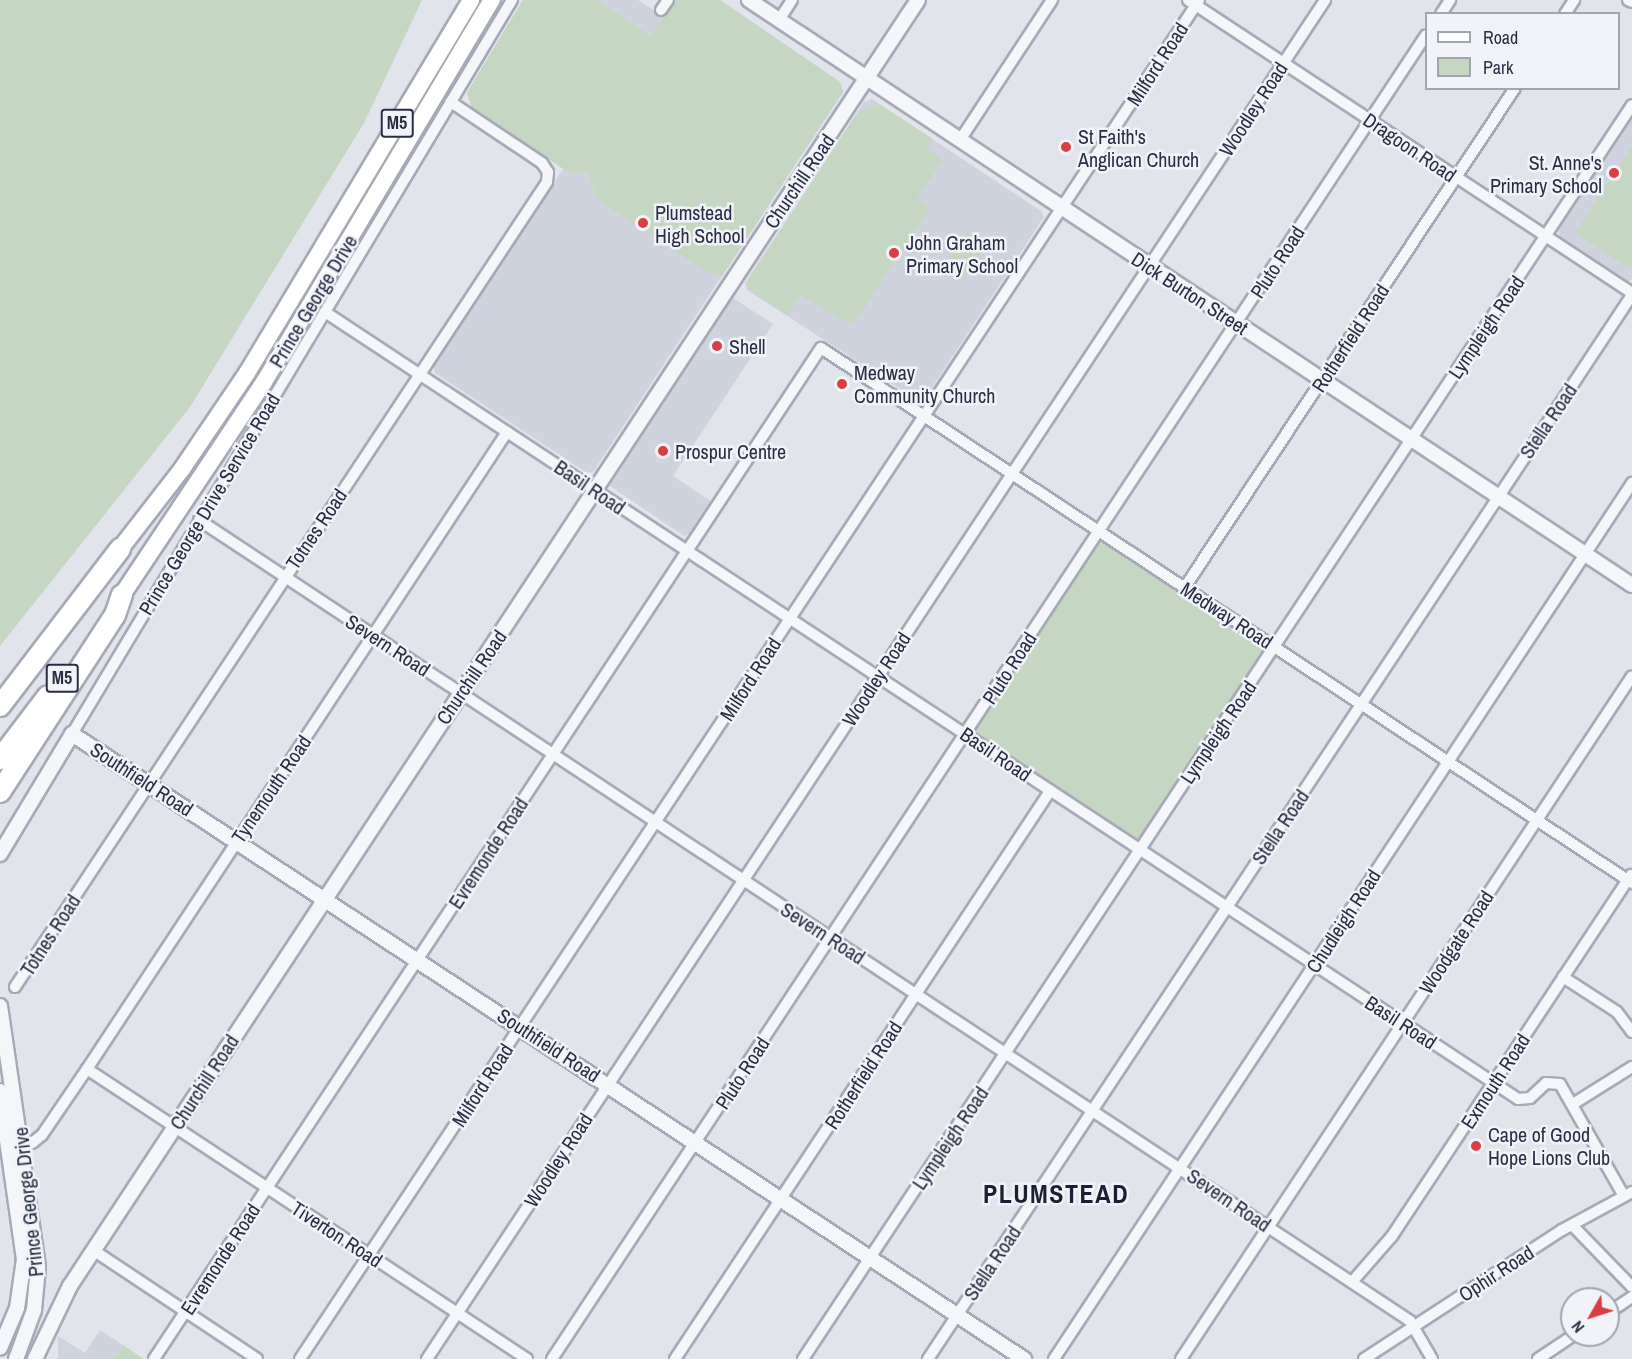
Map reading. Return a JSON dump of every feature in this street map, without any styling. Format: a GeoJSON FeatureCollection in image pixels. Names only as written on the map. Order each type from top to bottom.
{"type":"FeatureCollection","features":[{"type":"Feature","properties":{"kind":"highway"},"geometry":{"type":"LineString","coordinates":[[0,688],[63,609],[120,549]]}},
{"type":"Feature","properties":{"kind":"highway","name":"M5"},"geometry":{"type":"LineString","coordinates":[[0,706],[120,549]]}},
{"type":"Feature","properties":{"kind":"highway"},"geometry":{"type":"LineString","coordinates":[[0,792],[116,615],[122,595]]}},
{"type":"Feature","properties":{"kind":"highway","name":"M5"},"geometry":{"type":"LineString","coordinates":[[0,759],[122,595]]}},
{"type":"Feature","properties":{"kind":"main road","name":"Prince George Drive"},"geometry":{"type":"LineString","coordinates":[[120,549],[182,469],[247,373],[471,0]]}},
{"type":"Feature","properties":{"kind":"main road","name":"Prince George Drive"},"geometry":{"type":"LineString","coordinates":[[122,595],[264,382],[492,0]]}},
{"type":"Feature","properties":{"kind":"street","name":"Prince George Drive Service Road"},"geometry":{"type":"LineString","coordinates":[[0,854],[512,0]]}},
{"type":"Feature","properties":{"kind":"street"},"geometry":{"type":"LineString","coordinates":[[661,10],[668,0]]}},
{"type":"Feature","properties":{"kind":"street","name":"Dick Burton Street"},"geometry":{"type":"LineString","coordinates":[[749,0],[1632,585]]}},
{"type":"Feature","properties":{"kind":"street"},"geometry":{"type":"LineString","coordinates":[[779,20],[792,0]]}},
{"type":"Feature","properties":{"kind":"street","name":"Churchill Road"},"geometry":{"type":"LineString","coordinates":[[37,1358],[58,1304],[93,1250],[918,0]]}},
{"type":"Feature","properties":{"kind":"street"},"geometry":{"type":"LineString","coordinates":[[960,140],[1052,0]]}},
{"type":"Feature","properties":{"kind":"street","name":"Woodley Road"},"geometry":{"type":"LineString","coordinates":[[427,1359],[1325,0]]}},
{"type":"Feature","properties":{"kind":"street","name":"Dragoon Road"},"geometry":{"type":"LineString","coordinates":[[1195,2],[1283,63],[1632,294]]}},
{"type":"Feature","properties":{"kind":"street","name":"Milford Road"},"geometry":{"type":"LineString","coordinates":[[300,1359],[1062,208],[1195,2]]}},
{"type":"Feature","properties":{"kind":"street","name":"Pluto Road"},"geometry":{"type":"LineString","coordinates":[[552,1359],[1425,37]]}},
{"type":"Feature","properties":{"kind":"street","name":"Rotherfield Road"},"geometry":{"type":"LineString","coordinates":[[1185,587],[1514,90]]}},
{"type":"Feature","properties":{"kind":"street","name":"Totnes Road"},"geometry":{"type":"LineString","coordinates":[[15,987],[549,178],[542,163],[451,102]]}},
{"type":"Feature","properties":{"kind":"street","name":"Lympleigh Road"},"geometry":{"type":"LineString","coordinates":[[803,1359],[1632,105]]}},
{"type":"Feature","properties":{"kind":"street","name":"Stella Road"},"geometry":{"type":"LineString","coordinates":[[928,1359],[1632,294]]}},
{"type":"Feature","properties":{"kind":"street","name":"Basil Road"},"geometry":{"type":"LineString","coordinates":[[325,312],[1494,1083],[1524,1100],[1546,1083],[1557,1083],[1573,1104],[1628,1194]]}},
{"type":"Feature","properties":{"kind":"street","name":"Medway Road"},"geometry":{"type":"LineString","coordinates":[[821,348],[1536,819],[1631,879]]}},
{"type":"Feature","properties":{"kind":"street","name":"Evremonde Road"},"geometry":{"type":"LineString","coordinates":[[154,1359],[821,348]]}},
{"type":"Feature","properties":{"kind":"street","name":"Tynemouth Road"},"geometry":{"type":"LineString","coordinates":[[32,1143],[42,1135],[87,1069],[507,432]]}},
{"type":"Feature","properties":{"kind":"street","name":"Chudleigh Road"},"geometry":{"type":"LineString","coordinates":[[1054,1359],[1632,483]]}},
{"type":"Feature","properties":{"kind":"street","name":"Severn Road"},"geometry":{"type":"LineString","coordinates":[[199,520],[1410,1321],[1432,1359]]}},
{"type":"Feature","properties":{"kind":"street","name":"Woodgate Road"},"geometry":{"type":"LineString","coordinates":[[1181,1359],[1632,676]]}},
{"type":"Feature","properties":{"kind":"street","name":"Southfield Road"},"geometry":{"type":"LineString","coordinates":[[72,734],[150,783],[1024,1359]]}},
{"type":"Feature","properties":{"kind":"street","name":"Rotherfield Road"},"geometry":{"type":"LineString","coordinates":[[675,1359],[1050,791]]}},
{"type":"Feature","properties":{"kind":"street","name":"Exmouth Road"},"geometry":{"type":"LineString","coordinates":[[1352,1282],[1392,1236],[1563,977],[1631,879]]}},
{"type":"Feature","properties":{"kind":"street"},"geometry":{"type":"LineString","coordinates":[[1563,977],[1617,1012],[1632,1032]]}},
{"type":"Feature","properties":{"kind":"street","name":"Prince George Drive"},"geometry":{"type":"LineString","coordinates":[[0,1006],[38,1256],[34,1310],[16,1359]]}},
{"type":"Feature","properties":{"kind":"street"},"geometry":{"type":"LineString","coordinates":[[1573,1104],[1632,1067]]}},
{"type":"Feature","properties":{"kind":"street","name":"Tiverton Road"},"geometry":{"type":"LineString","coordinates":[[87,1069],[528,1359]]}},
{"type":"Feature","properties":{"kind":"street","name":"Prince George Drive"},"geometry":{"type":"LineString","coordinates":[[0,1091],[5,1160],[23,1268],[17,1308],[0,1348]]}},
{"type":"Feature","properties":{"kind":"street","name":"Ophir Road"},"geometry":{"type":"LineString","coordinates":[[1364,1359],[1572,1225],[1628,1194]]}},
{"type":"Feature","properties":{"kind":"street"},"geometry":{"type":"LineString","coordinates":[[1572,1225],[1632,1287]]}},
{"type":"Feature","properties":{"kind":"street"},"geometry":{"type":"LineString","coordinates":[[93,1250],[257,1359]]}},
{"type":"Feature","properties":{"kind":"street"},"geometry":{"type":"LineString","coordinates":[[1538,1359],[1560,1344]]}},
{"type":"Feature","properties":{"kind":"shaded area","name":"Plumstead High School"},"geometry":{"type":"Polygon","coordinates":[[[523,0],[638,0],[664,17],[676,0],[720,0],[840,82],[843,92],[593,472],[587,473],[435,373],[433,366],[563,169],[472,108],[467,93],[523,0]]]}},
{"type":"Feature","properties":{"kind":"shaded area","name":"John Graham Primary School"},"geometry":{"type":"Polygon","coordinates":[[[872,99],[1041,211],[1044,217],[922,403],[747,290],[745,283],[864,102],[872,99]]]}},
{"type":"Feature","properties":{"kind":"shaded area","name":"St. Anne's Primary School"},"geometry":{"type":"Polygon","coordinates":[[[1632,117],[1632,280],[1627,282],[1559,237],[1559,228],[1632,117]]]}},
{"type":"Feature","properties":{"kind":"shaded area"},"geometry":{"type":"Polygon","coordinates":[[[730,296],[773,324],[673,476],[712,502],[692,533],[684,536],[607,484],[730,296]]]}},
{"type":"Feature","properties":{"kind":"shaded area"},"geometry":{"type":"Polygon","coordinates":[[[100,1330],[123,1345],[114,1359],[58,1359],[58,1336],[85,1353],[100,1330]]]}},
{"type":"Feature","properties":{"kind":"green space"},"geometry":{"type":"Polygon","coordinates":[[[0,0],[422,0],[364,123],[190,407],[0,646],[0,0]]]}},
{"type":"Feature","properties":{"kind":"green space"},"geometry":{"type":"Polygon","coordinates":[[[523,0],[597,0],[651,36],[676,0],[720,0],[840,82],[843,92],[722,276],[705,271],[598,200],[586,171],[572,174],[472,108],[467,93],[523,0]]]}},
{"type":"Feature","properties":{"kind":"green space"},"geometry":{"type":"Polygon","coordinates":[[[879,104],[933,139],[927,149],[943,160],[917,198],[931,207],[854,324],[845,319],[843,322],[801,295],[787,315],[748,289],[747,283],[858,112],[879,104]]]}},
{"type":"Feature","properties":{"kind":"green space"},"geometry":{"type":"Polygon","coordinates":[[[1632,146],[1632,262],[1628,268],[1575,233],[1632,146]]]}},
{"type":"Feature","properties":{"kind":"green space"},"geometry":{"type":"Polygon","coordinates":[[[967,233],[985,245],[963,278],[945,266],[967,233]]]}},
{"type":"Feature","properties":{"kind":"green space"},"geometry":{"type":"Polygon","coordinates":[[[1103,536],[1270,646],[1142,837],[1135,839],[979,738],[975,732],[977,724],[1103,536]]]}},
{"type":"Feature","properties":{"kind":"green space"},"geometry":{"type":"Polygon","coordinates":[[[123,1345],[144,1359],[114,1359],[123,1345]]]}},
{"type":"Feature","properties":{"kind":"place","name":"St Faith's Anglican Church"},"geometry":{"type":"Point","coordinates":[1066,147]}},
{"type":"Feature","properties":{"kind":"place","name":"St. Anne's Primary School"},"geometry":{"type":"Point","coordinates":[1614,173]}},
{"type":"Feature","properties":{"kind":"place","name":"Plumstead High School"},"geometry":{"type":"Point","coordinates":[643,223]}},
{"type":"Feature","properties":{"kind":"place","name":"John Graham Primary School"},"geometry":{"type":"Point","coordinates":[894,253]}},
{"type":"Feature","properties":{"kind":"place","name":"Shell"},"geometry":{"type":"Point","coordinates":[717,346]}},
{"type":"Feature","properties":{"kind":"place","name":"Medway Community Church"},"geometry":{"type":"Point","coordinates":[842,384]}},
{"type":"Feature","properties":{"kind":"place","name":"Prospur Centre"},"geometry":{"type":"Point","coordinates":[663,451]}},
{"type":"Feature","properties":{"kind":"place","name":"Cape of Good Hope Lions Club"},"geometry":{"type":"Point","coordinates":[1476,1146]}},
{"type":"Feature","properties":{"kind":"district","name":"PLUMSTEAD"},"geometry":{"type":"Point","coordinates":[1056,1194]}}]}
